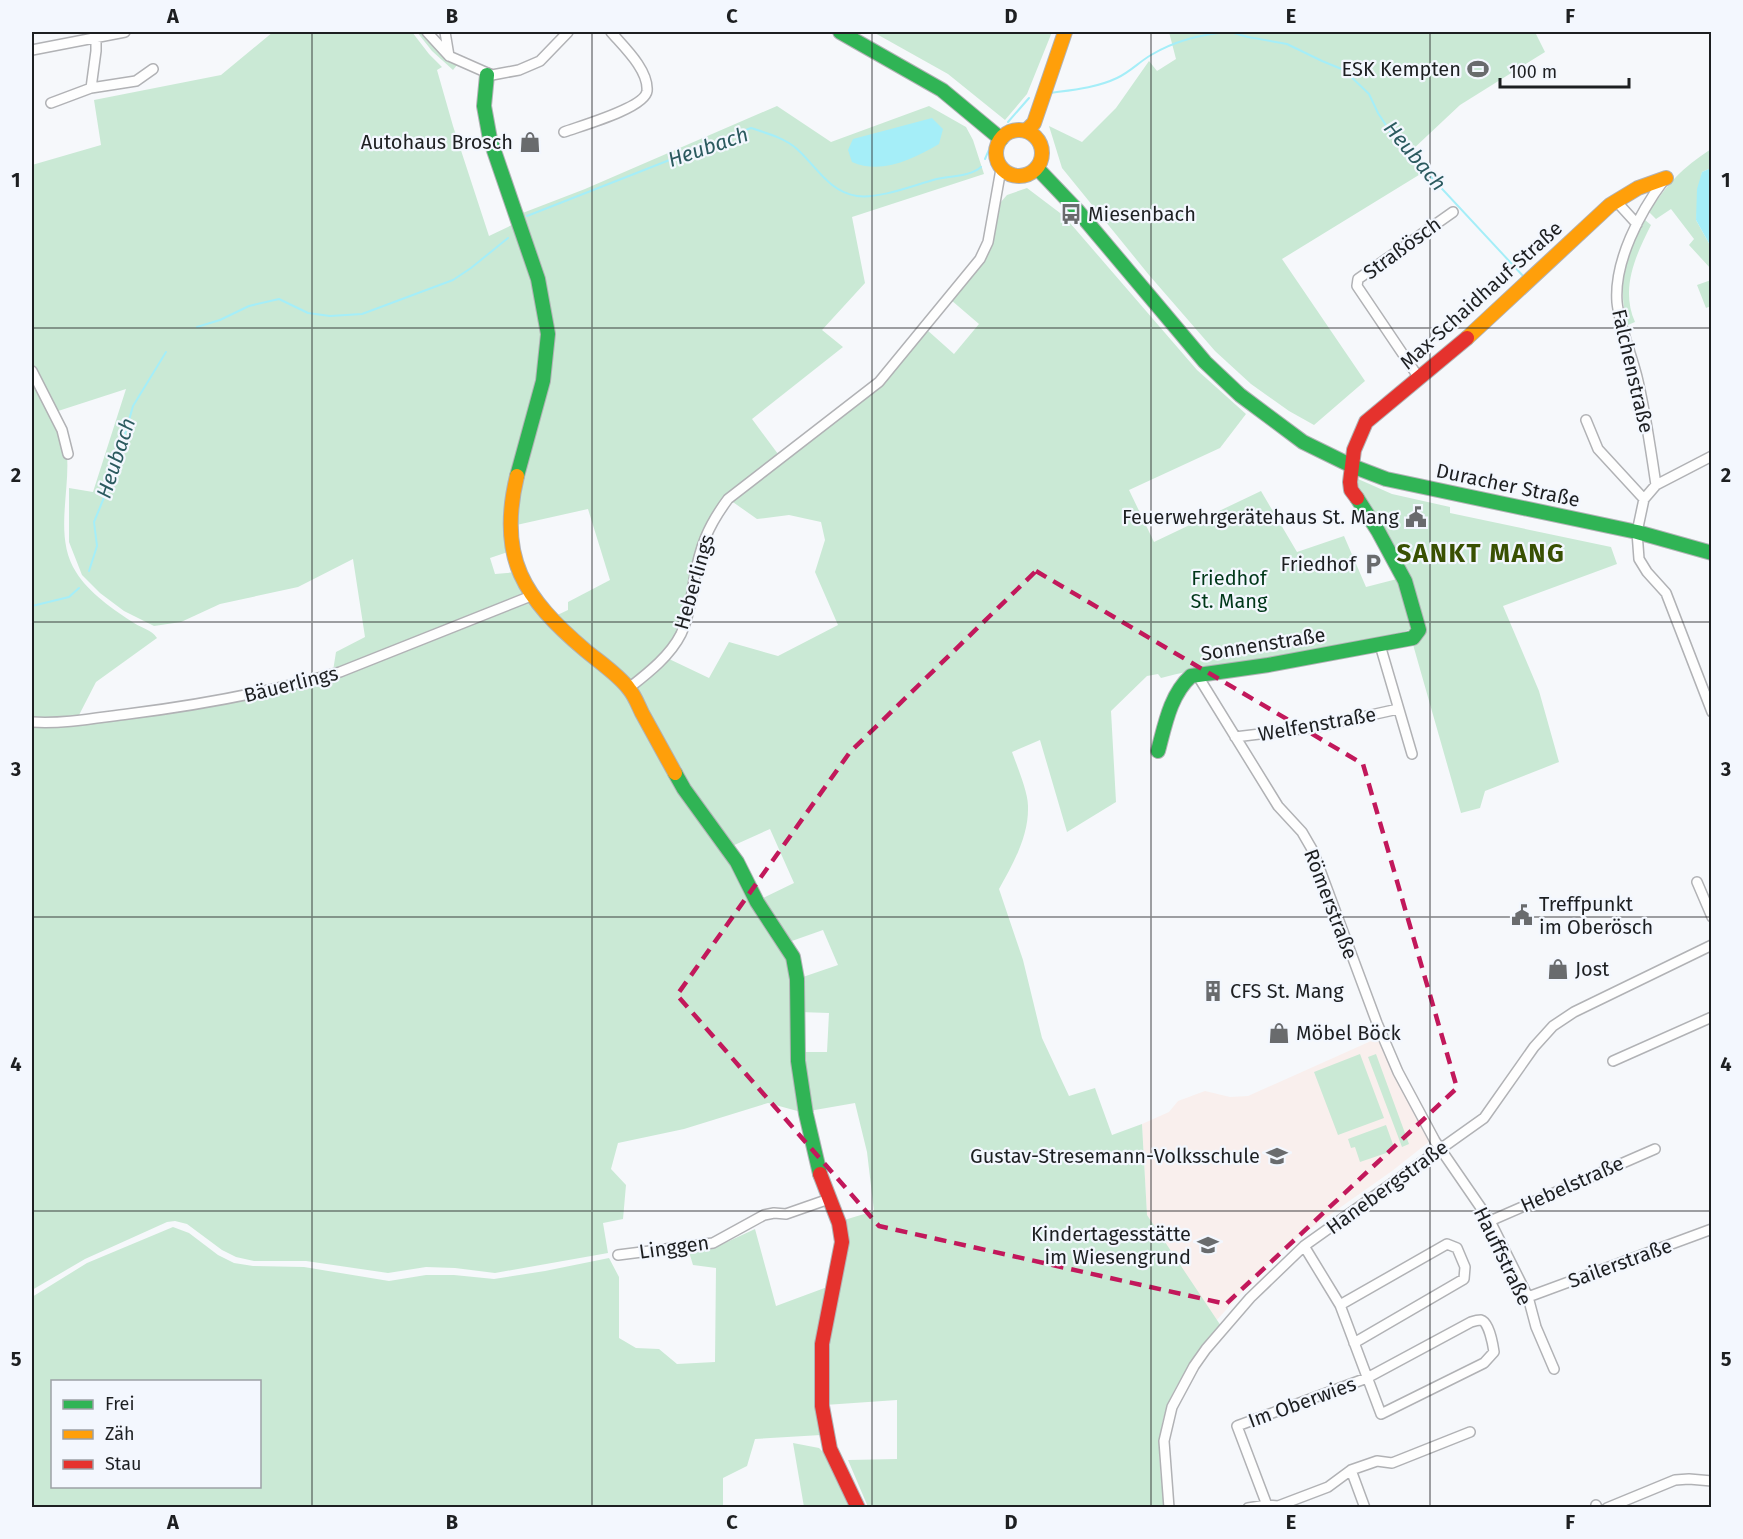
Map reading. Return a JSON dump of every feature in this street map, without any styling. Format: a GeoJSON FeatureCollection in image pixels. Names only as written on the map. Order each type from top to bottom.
{"type":"FeatureCollection","features":[{"type":"Feature","properties":{"kind":"street"},"geometry":{"type":"LineString","coordinates":[[32,50],[125,32]]}},
{"type":"Feature","properties":{"kind":"street"},"geometry":{"type":"LineString","coordinates":[[427,32],[448,57],[487,75],[519,70],[540,61],[568,32]]}},
{"type":"Feature","properties":{"kind":"street"},"geometry":{"type":"LineString","coordinates":[[445,32],[448,57]]}},
{"type":"Feature","properties":{"kind":"street"},"geometry":{"type":"LineString","coordinates":[[564,132],[633,106],[644,98],[647,91],[644,76],[633,57],[611,32]]}},
{"type":"Feature","properties":{"kind":"street"},"geometry":{"type":"LineString","coordinates":[[840,32],[942,90],[1001,139]]}},
{"type":"Feature","properties":{"kind":"street"},"geometry":{"type":"LineString","coordinates":[[1026,131],[1034,123],[1065,32]]}},
{"type":"Feature","properties":{"kind":"street"},"geometry":{"type":"LineString","coordinates":[[91,88],[96,39]]}},
{"type":"Feature","properties":{"kind":"street"},"geometry":{"type":"LineString","coordinates":[[51,103],[91,88],[136,81],[153,69]]}},
{"type":"Feature","properties":{"kind":"street"},"geometry":{"type":"LineString","coordinates":[[487,75],[484,106],[490,139],[538,279],[548,334],[543,381],[525,441],[510,504],[513,550],[521,578],[531,596],[560,629],[629,688],[684,789],[737,862],[757,902],[793,957],[797,979],[798,1061],[817,1167],[839,1223],[842,1242],[822,1344],[822,1406],[830,1449],[858,1508]]}},
{"type":"Feature","properties":{"kind":"street"},"geometry":{"type":"LineString","coordinates":[[1012,131],[1026,131],[1035,137],[1041,148],[1041,160],[1036,168],[1024,176],[1013,176],[1002,169],[997,160],[996,148],[1001,139],[1012,131]]}},
{"type":"Feature","properties":{"kind":"street","name":"Duracher Straße"},"geometry":{"type":"LineString","coordinates":[[1036,168],[1077,210],[1204,362],[1240,395],[1301,440],[1355,467],[1381,477],[1637,532],[1712,553]]}},
{"type":"Feature","properties":{"kind":"street","name":"Heberlings"},"geometry":{"type":"LineString","coordinates":[[629,688],[672,648],[681,633],[689,614],[702,546],[711,522],[728,499],[756,475],[879,382],[980,259],[988,242],[1002,169]]}},
{"type":"Feature","properties":{"kind":"street","name":"Max-Schaidhauf-Straße"},"geometry":{"type":"LineString","coordinates":[[1419,630],[1405,581],[1378,531],[1353,493],[1350,482],[1355,467],[1354,450],[1366,422],[1475,332],[1595,217],[1638,188],[1666,178]]}},
{"type":"Feature","properties":{"kind":"street","name":"Falchenstraße"},"geometry":{"type":"LineString","coordinates":[[1656,485],[1642,400],[1617,302],[1618,277],[1624,254],[1652,196],[1666,178]]}},
{"type":"Feature","properties":{"kind":"street"},"geometry":{"type":"LineString","coordinates":[[1616,201],[1638,224]]}},
{"type":"Feature","properties":{"kind":"street","name":"Straßösch"},"geometry":{"type":"LineString","coordinates":[[1419,378],[1357,286],[1358,279],[1453,212]]}},
{"type":"Feature","properties":{"kind":"street"},"geometry":{"type":"LineString","coordinates":[[32,371],[62,429],[68,454]]}},
{"type":"Feature","properties":{"kind":"street"},"geometry":{"type":"LineString","coordinates":[[1586,420],[1598,449],[1644,499]]}},
{"type":"Feature","properties":{"kind":"street"},"geometry":{"type":"LineString","coordinates":[[1712,456],[1656,485],[1644,499],[1637,532],[1639,559],[1647,572],[1666,593],[1712,712]]}},
{"type":"Feature","properties":{"kind":"street","name":"Bäuerlings"},"geometry":{"type":"LineString","coordinates":[[35,723],[64,722],[192,705],[316,680],[531,596]]}},
{"type":"Feature","properties":{"kind":"street","name":"Sonnenstraße"},"geometry":{"type":"LineString","coordinates":[[1158,751],[1176,692],[1182,682],[1196,674],[1268,665],[1380,645],[1413,638],[1419,630]]}},
{"type":"Feature","properties":{"kind":"street"},"geometry":{"type":"LineString","coordinates":[[1380,645],[1412,754]]}},
{"type":"Feature","properties":{"kind":"street","name":"Römerstraße"},"geometry":{"type":"LineString","coordinates":[[1196,674],[1278,806],[1302,832],[1313,851],[1377,1023],[1416,1107],[1440,1149]]}},
{"type":"Feature","properties":{"kind":"street","name":"Welfenstraße"},"geometry":{"type":"LineString","coordinates":[[1235,737],[1317,727],[1398,709]]}},
{"type":"Feature","properties":{"kind":"street"},"geometry":{"type":"LineString","coordinates":[[1697,882],[1712,917]]}},
{"type":"Feature","properties":{"kind":"street","name":"Hanebergstraße"},"geometry":{"type":"LineString","coordinates":[[1169,1508],[1164,1441],[1172,1407],[1206,1349],[1250,1298],[1304,1246],[1484,1118],[1534,1047],[1553,1026],[1574,1012],[1712,945]]}},
{"type":"Feature","properties":{"kind":"street"},"geometry":{"type":"LineString","coordinates":[[1613,1062],[1712,1017]]}},
{"type":"Feature","properties":{"kind":"street","name":"Hauffstraße"},"geometry":{"type":"LineString","coordinates":[[1440,1149],[1490,1221],[1528,1297],[1536,1327],[1554,1369]]}},
{"type":"Feature","properties":{"kind":"street","name":"Hebelstraße"},"geometry":{"type":"LineString","coordinates":[[1490,1221],[1655,1149]]}},
{"type":"Feature","properties":{"kind":"street","name":"Linggen"},"geometry":{"type":"LineString","coordinates":[[618,1255],[713,1243],[764,1215],[786,1214],[829,1199]]}},
{"type":"Feature","properties":{"kind":"street","name":"Sailerstraße"},"geometry":{"type":"LineString","coordinates":[[1528,1297],[1712,1229]]}},
{"type":"Feature","properties":{"kind":"street","name":"Im Oberwies"},"geometry":{"type":"LineString","coordinates":[[1340,1305],[1447,1244],[1457,1248],[1465,1267],[1464,1279],[1354,1343]]}},
{"type":"Feature","properties":{"kind":"street","name":"Im Oberwies"},"geometry":{"type":"LineString","coordinates":[[1268,1506],[1237,1426],[1367,1378],[1471,1322],[1481,1320],[1485,1323],[1493,1341],[1494,1352],[1484,1363],[1381,1414],[1367,1378],[1340,1305],[1304,1246]]}},
{"type":"Feature","properties":{"kind":"street"},"geometry":{"type":"LineString","coordinates":[[1248,1508],[1278,1506],[1328,1487],[1351,1470],[1377,1461],[1392,1463],[1470,1432]]}},
{"type":"Feature","properties":{"kind":"street"},"geometry":{"type":"LineString","coordinates":[[1351,1470],[1365,1508]]}},
{"type":"Feature","properties":{"kind":"street"},"geometry":{"type":"LineString","coordinates":[[1606,1508],[1675,1480],[1712,1481]]}},
{"type":"Feature","properties":{"kind":"street"},"geometry":{"type":"LineString","coordinates":[[1627,1508],[1633,1496]]}},
{"type":"Feature","properties":{"kind":"highlighted area"},"geometry":{"type":"Polygon","coordinates":[[[1036,571],[1363,764],[1457,1088],[1226,1304],[879,1226],[677,995],[850,752],[1036,571]]]}},
{"type":"Feature","properties":{"kind":"shaded area","name":"Gustav-Stresemann-Volksschule"},"geometry":{"type":"Polygon","coordinates":[[[1380,1037],[1395,1073],[1430,1141],[1392,1171],[1294,1240],[1260,1272],[1216,1321],[1147,1215],[1142,1124],[1169,1112],[1178,1101],[1205,1091],[1230,1097],[1248,1096],[1380,1037]]]}},
{"type":"Feature","properties":{"kind":"green space"},"geometry":{"type":"Polygon","coordinates":[[[273,32],[412,32],[442,67],[437,70],[489,236],[516,223],[541,308],[543,358],[522,440],[511,551],[490,558],[495,574],[517,572],[527,595],[333,671],[336,652],[365,637],[353,559],[298,587],[220,604],[181,622],[154,626],[124,611],[100,593],[82,575],[69,542],[69,488],[93,492],[126,389],[55,412],[32,366],[32,165],[101,145],[94,100],[221,75],[273,32]]]}},
{"type":"Feature","properties":{"kind":"green space"},"geometry":{"type":"Polygon","coordinates":[[[417,32],[423,32],[435,49],[457,65],[453,70],[432,51],[417,32]]]}},
{"type":"Feature","properties":{"kind":"green space"},"geometry":{"type":"Polygon","coordinates":[[[873,32],[1052,32],[1027,94],[1005,120],[948,74],[873,32]]]}},
{"type":"Feature","properties":{"kind":"green space"},"geometry":{"type":"Polygon","coordinates":[[[1169,32],[1535,32],[1545,52],[1460,105],[1411,151],[1427,170],[1282,259],[1365,381],[1314,425],[1289,411],[1251,384],[1215,351],[1149,275],[1062,168],[1049,126],[1082,142],[1116,108],[1149,61],[1157,71],[1176,59],[1169,32]]]}},
{"type":"Feature","properties":{"kind":"green space"},"geometry":{"type":"Polygon","coordinates":[[[777,106],[831,142],[929,106],[966,127],[973,140],[984,174],[852,217],[865,283],[822,330],[843,347],[752,419],[778,454],[726,496],[709,518],[700,545],[687,613],[670,648],[630,684],[553,617],[568,610],[568,602],[610,580],[588,509],[512,526],[512,503],[550,358],[520,214],[585,189],[777,106]]]}},
{"type":"Feature","properties":{"kind":"green space"},"geometry":{"type":"Polygon","coordinates":[[[1711,149],[1711,168],[1702,172],[1696,220],[1711,247],[1711,269],[1689,245],[1694,239],[1671,209],[1656,219],[1649,212],[1676,177],[1711,149]]]}},
{"type":"Feature","properties":{"kind":"green space","name":"Friedhof St. Mang"},"geometry":{"type":"Polygon","coordinates":[[[1027,188],[1064,216],[1197,370],[1246,414],[1220,448],[1129,490],[1154,542],[1261,491],[1297,552],[1344,536],[1366,587],[1397,579],[1413,629],[1351,644],[1161,678],[1158,674],[1147,676],[1111,711],[1116,802],[1067,832],[1040,740],[1012,752],[1026,794],[1028,817],[1019,849],[999,889],[1023,960],[1042,1038],[1069,1096],[1095,1088],[1112,1135],[1142,1124],[1147,1215],[1221,1326],[1184,1375],[1163,1419],[1160,1457],[1165,1507],[868,1507],[848,1460],[897,1459],[897,1400],[825,1405],[823,1375],[841,1221],[874,1211],[867,1152],[855,1103],[809,1111],[800,1052],[827,1052],[829,1013],[799,1012],[800,978],[838,965],[823,930],[789,942],[759,900],[794,883],[770,829],[730,847],[687,789],[634,689],[667,658],[709,678],[729,642],[778,656],[838,625],[815,572],[825,540],[821,522],[789,515],[757,519],[730,500],[844,416],[887,380],[926,329],[954,354],[979,324],[951,300],[969,277],[1000,203],[1007,195],[1027,188]]]}},
{"type":"Feature","properties":{"kind":"green space"},"geometry":{"type":"Polygon","coordinates":[[[1645,220],[1651,225],[1632,272],[1629,297],[1635,322],[1628,325],[1623,297],[1625,271],[1633,245],[1645,220]]]}},
{"type":"Feature","properties":{"kind":"green space"},"geometry":{"type":"Polygon","coordinates":[[[1711,280],[1711,306],[1706,308],[1697,285],[1711,280]]]}},
{"type":"Feature","properties":{"kind":"green space"},"geometry":{"type":"Polygon","coordinates":[[[32,376],[53,414],[65,445],[67,470],[64,530],[69,559],[81,580],[95,594],[157,638],[96,682],[78,717],[32,719],[32,376]]]}},
{"type":"Feature","properties":{"kind":"green space"},"geometry":{"type":"Polygon","coordinates":[[[1358,479],[1392,494],[1450,507],[1450,513],[1611,547],[1617,564],[1503,606],[1539,691],[1559,762],[1485,791],[1480,808],[1461,813],[1412,641],[1423,629],[1356,493],[1358,479]]]}},
{"type":"Feature","properties":{"kind":"green space"},"geometry":{"type":"Polygon","coordinates":[[[529,599],[627,689],[791,958],[801,1112],[768,1103],[684,1129],[618,1143],[611,1169],[626,1185],[623,1219],[603,1223],[608,1253],[495,1273],[426,1267],[388,1273],[306,1261],[254,1261],[236,1257],[222,1250],[187,1224],[175,1221],[167,1222],[85,1259],[32,1290],[32,726],[288,689],[529,599]]]}},
{"type":"Feature","properties":{"kind":"green space"},"geometry":{"type":"Polygon","coordinates":[[[1360,1054],[1384,1118],[1338,1135],[1314,1072],[1360,1054]]]}},
{"type":"Feature","properties":{"kind":"green space"},"geometry":{"type":"Polygon","coordinates":[[[1376,1054],[1409,1144],[1402,1147],[1368,1057],[1376,1054]]]}},
{"type":"Feature","properties":{"kind":"green space"},"geometry":{"type":"Polygon","coordinates":[[[1386,1125],[1395,1150],[1360,1162],[1355,1147],[1351,1148],[1348,1139],[1386,1125]]]}},
{"type":"Feature","properties":{"kind":"green space"},"geometry":{"type":"Polygon","coordinates":[[[173,1227],[189,1233],[218,1255],[234,1263],[253,1266],[304,1267],[389,1281],[426,1275],[494,1279],[609,1258],[619,1277],[619,1338],[636,1348],[659,1349],[677,1364],[715,1362],[716,1268],[693,1265],[689,1252],[714,1248],[755,1229],[776,1306],[830,1286],[821,1435],[755,1439],[747,1466],[723,1478],[723,1507],[32,1508],[32,1297],[87,1263],[173,1227]]]}},
{"type":"Feature","properties":{"kind":"green space"},"geometry":{"type":"Polygon","coordinates":[[[793,1443],[819,1448],[832,1461],[854,1507],[804,1507],[793,1443]]]}},
{"type":"Feature","properties":{"kind":"water"},"geometry":{"type":"Polygon","coordinates":[[[932,118],[943,129],[939,144],[929,150],[908,160],[886,166],[863,166],[852,162],[848,150],[853,139],[932,118]]]}},
{"type":"Feature","properties":{"kind":"water"},"geometry":{"type":"Polygon","coordinates":[[[1711,168],[1711,247],[1696,220],[1697,189],[1702,172],[1711,168]]]}},
{"type":"Feature","properties":{"kind":"waterway","name":"Heubach"},"geometry":{"type":"LineString","coordinates":[[1230,32],[1287,44],[1344,70],[1369,94],[1393,136],[1524,277]]}},
{"type":"Feature","properties":{"kind":"waterway","name":"Heubach"},"geometry":{"type":"LineString","coordinates":[[1050,93],[1101,84],[1122,76],[1151,55],[1170,45],[1199,36],[1230,32]]}},
{"type":"Feature","properties":{"kind":"waterway","name":"Heubach"},"geometry":{"type":"LineString","coordinates":[[1008,122],[1029,98]]}},
{"type":"Feature","properties":{"kind":"waterway","name":"Heubach"},"geometry":{"type":"LineString","coordinates":[[527,216],[751,128],[775,136],[792,145],[831,184],[847,194],[857,196],[885,194],[933,180],[965,174],[981,167]]}},
{"type":"Feature","properties":{"kind":"waterway","name":"Heubach"},"geometry":{"type":"LineString","coordinates":[[985,159],[991,145]]}},
{"type":"Feature","properties":{"kind":"waterway","name":"Heubach"},"geometry":{"type":"LineString","coordinates":[[197,327],[220,320],[249,306],[279,299],[308,313],[330,316],[362,314],[453,280],[508,238]]}},
{"type":"Feature","properties":{"kind":"waterway","name":"Heubach"},"geometry":{"type":"LineString","coordinates":[[89,571],[97,546],[94,522],[114,473],[133,406],[166,352]]}},
{"type":"Feature","properties":{"kind":"waterway","name":"Heubach"},"geometry":{"type":"LineString","coordinates":[[32,606],[69,597],[79,588]]}},
{"type":"Feature","properties":{"kind":"traffic: fast"},"geometry":{"type":"LineString","coordinates":[[840,32],[942,90],[1001,139]]}},
{"type":"Feature","properties":{"kind":"traffic: fast"},"geometry":{"type":"LineString","coordinates":[[487,75],[484,106],[490,139],[538,279],[548,334],[543,381],[517,476]]}},
{"type":"Feature","properties":{"kind":"traffic: fast"},"geometry":{"type":"LineString","coordinates":[[1037,168],[1077,210],[1205,362],[1240,395],[1303,442],[1352,466],[1386,479],[1637,532],[1712,553]]}},
{"type":"Feature","properties":{"kind":"traffic: fast"},"geometry":{"type":"LineString","coordinates":[[1158,751],[1173,701],[1191,676],[1268,665],[1413,638],[1419,630],[1405,581],[1357,498]]}},
{"type":"Feature","properties":{"kind":"traffic: fast"},"geometry":{"type":"LineString","coordinates":[[675,773],[737,862],[757,902],[793,957],[797,979],[798,1061],[806,1114],[820,1174]]}},
{"type":"Feature","properties":{"kind":"traffic: slow"},"geometry":{"type":"LineString","coordinates":[[1026,131],[1034,123],[1065,32]]}},
{"type":"Feature","properties":{"kind":"traffic: slow"},"geometry":{"type":"LineString","coordinates":[[1019,130],[1035,137],[1042,153],[1035,169],[1019,176],[1003,169],[996,153],[1003,137],[1019,130]]}},
{"type":"Feature","properties":{"kind":"traffic: slow"},"geometry":{"type":"LineString","coordinates":[[1467,338],[1610,205],[1638,188],[1666,178]]}},
{"type":"Feature","properties":{"kind":"traffic: slow"},"geometry":{"type":"LineString","coordinates":[[517,476],[511,530],[514,553],[531,594],[564,631],[608,668],[631,692],[675,773]]}},
{"type":"Feature","properties":{"kind":"traffic: jam"},"geometry":{"type":"LineString","coordinates":[[1357,498],[1351,490],[1350,482],[1354,450],[1366,422],[1467,338]]}},
{"type":"Feature","properties":{"kind":"traffic: jam"},"geometry":{"type":"LineString","coordinates":[[820,1174],[839,1223],[842,1242],[822,1344],[822,1406],[830,1449],[858,1508]]}},
{"type":"Feature","properties":{"kind":"place","name":"ESK Kempten"},"geometry":{"type":"Point","coordinates":[1478,69]}},
{"type":"Feature","properties":{"kind":"place","name":"Autohaus Brosch"},"geometry":{"type":"Point","coordinates":[530,142]}},
{"type":"Feature","properties":{"kind":"place","name":"Miesenbach"},"geometry":{"type":"Point","coordinates":[1071,214]}},
{"type":"Feature","properties":{"kind":"place","name":"Feuerwehrgerätehaus St. Mang"},"geometry":{"type":"Point","coordinates":[1416,517]}},
{"type":"Feature","properties":{"kind":"place","name":"Friedhof"},"geometry":{"type":"Point","coordinates":[1373,564]}},
{"type":"Feature","properties":{"kind":"place","name":"Treffpunkt im Oberösch"},"geometry":{"type":"Point","coordinates":[1522,915]}},
{"type":"Feature","properties":{"kind":"place","name":"Jost"},"geometry":{"type":"Point","coordinates":[1558,969]}},
{"type":"Feature","properties":{"kind":"place","name":"CFS St. Mang"},"geometry":{"type":"Point","coordinates":[1213,991]}},
{"type":"Feature","properties":{"kind":"place","name":"Möbel Böck"},"geometry":{"type":"Point","coordinates":[1279,1033]}},
{"type":"Feature","properties":{"kind":"place","name":"Gustav-Stresemann-Volksschule"},"geometry":{"type":"Point","coordinates":[1277,1156]}},
{"type":"Feature","properties":{"kind":"place","name":"Kindertagesstätte im Wiesengrund"},"geometry":{"type":"Point","coordinates":[1208,1245]}},
{"type":"Feature","properties":{"kind":"district","name":"SANKT MANG"},"geometry":{"type":"Point","coordinates":[1481,553]}}]}
